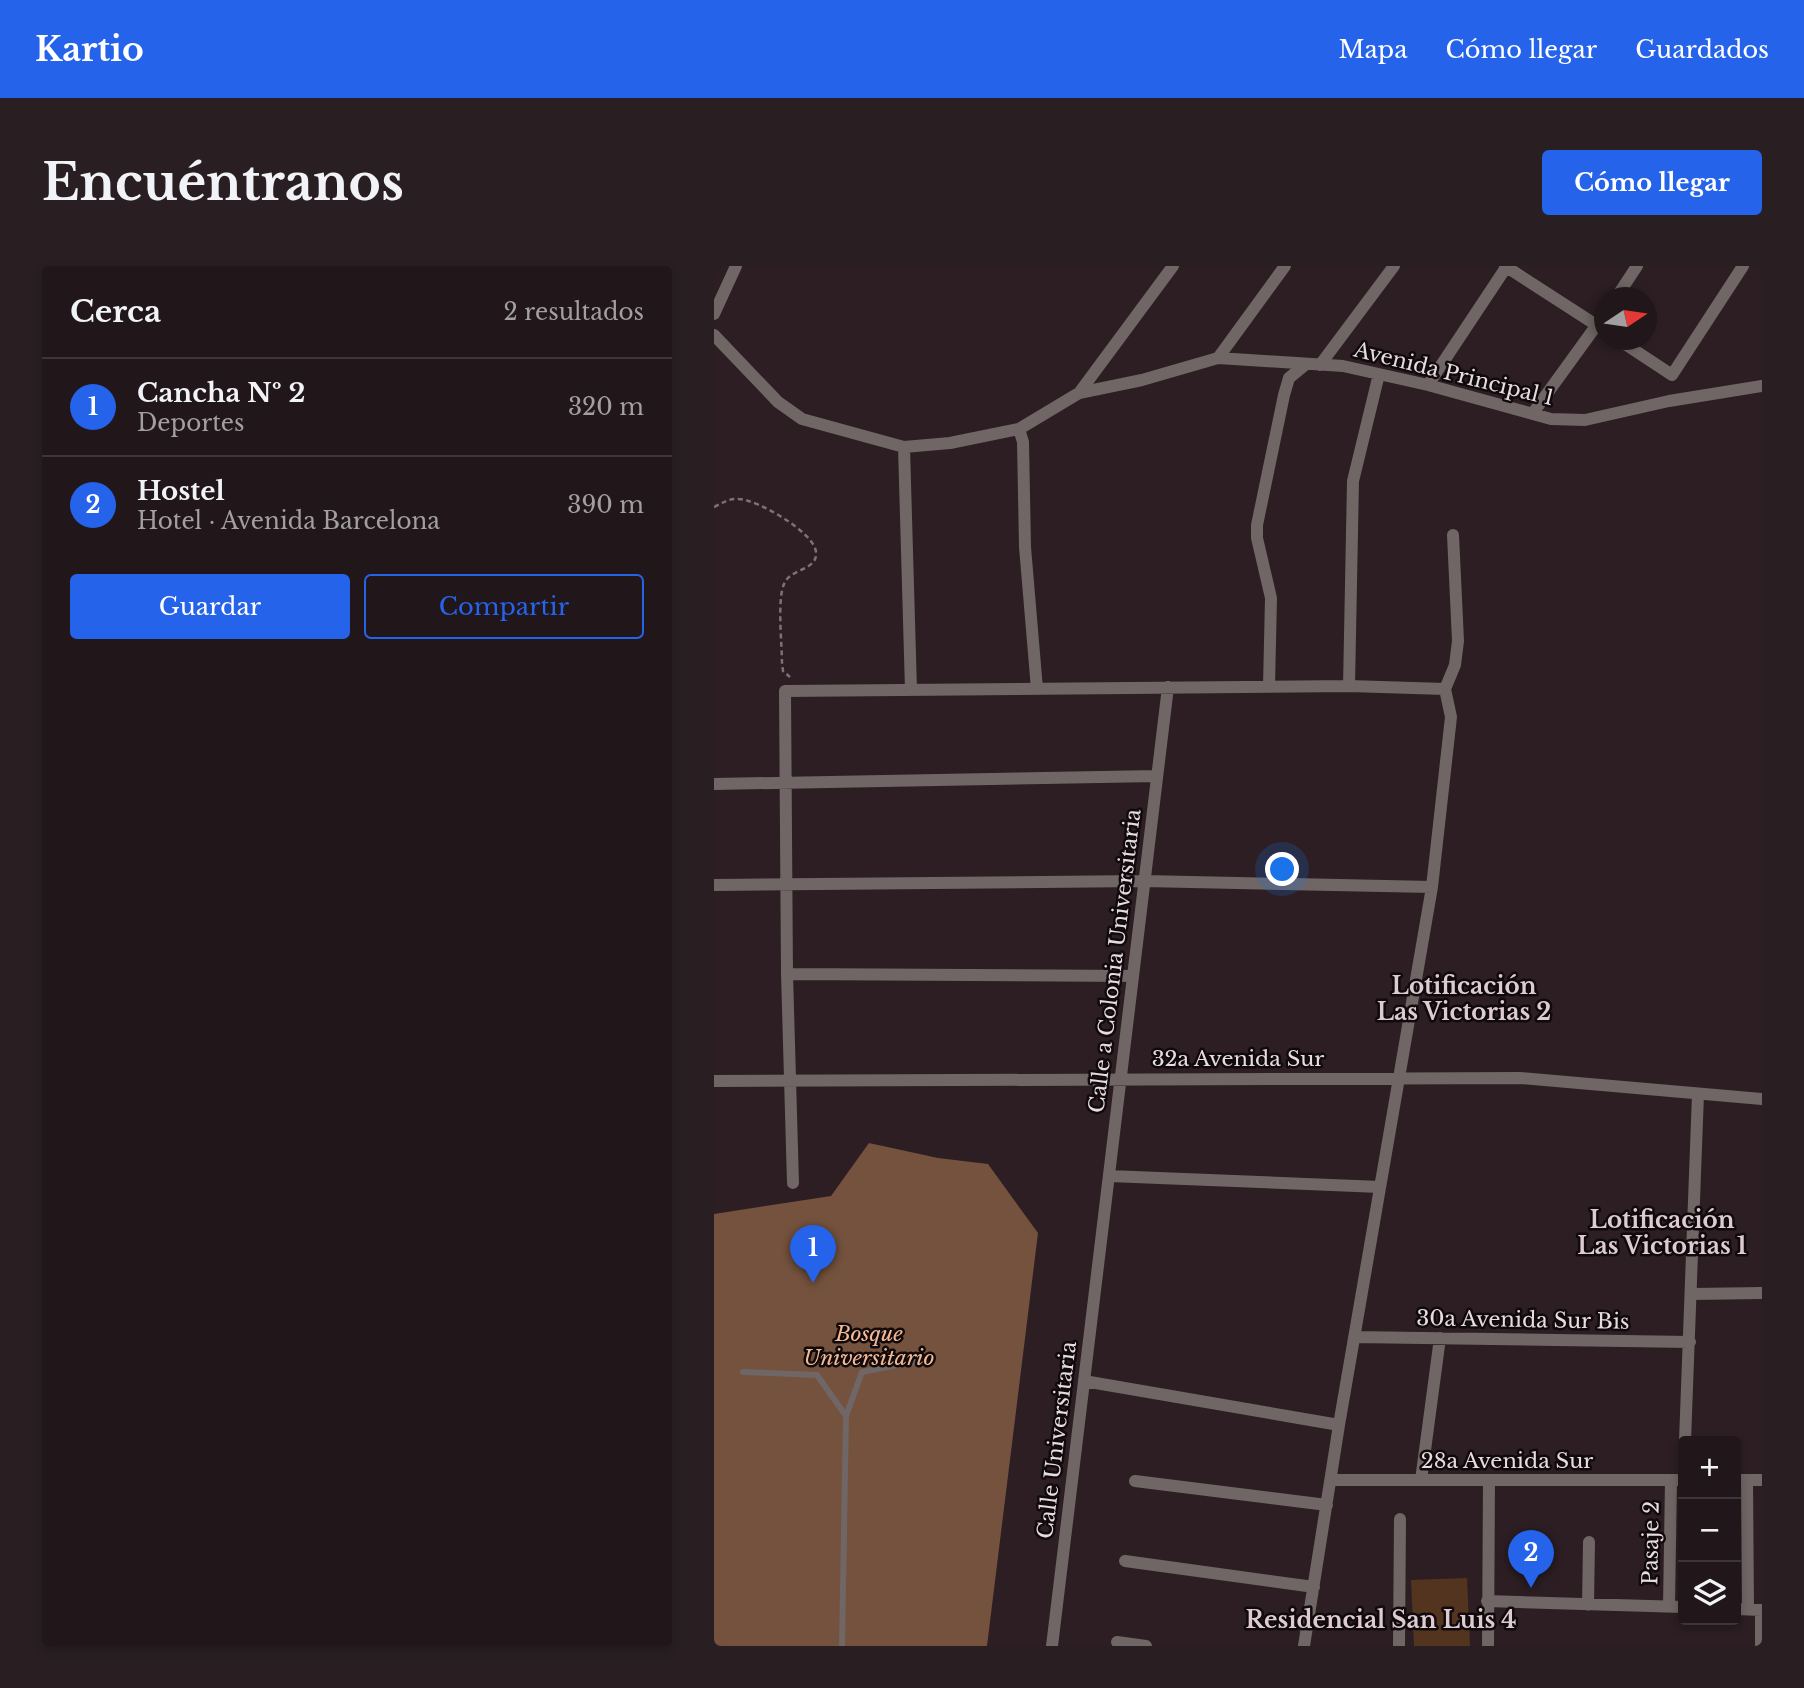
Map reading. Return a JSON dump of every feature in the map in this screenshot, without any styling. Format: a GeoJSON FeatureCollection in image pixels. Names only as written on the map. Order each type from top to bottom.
{"type":"FeatureCollection","features":[{"type":"Feature","properties":{"kind":"street"},"geometry":{"type":"LineString","coordinates":[[714,314],[736,266]]}},
{"type":"Feature","properties":{"kind":"street"},"geometry":{"type":"LineString","coordinates":[[1079,393],[1173,266]]}},
{"type":"Feature","properties":{"kind":"street"},"geometry":{"type":"LineString","coordinates":[[714,335],[778,402],[802,419],[904,447],[950,443],[1019,429],[1079,393],[1142,380],[1218,358],[1285,266]]}},
{"type":"Feature","properties":{"kind":"street"},"geometry":{"type":"LineString","coordinates":[[1269,686],[1271,598],[1257,538],[1257,525],[1289,378],[1313,364],[1394,266]]}},
{"type":"Feature","properties":{"kind":"street"},"geometry":{"type":"LineString","coordinates":[[1429,385],[1506,266],[1594,318]]}},
{"type":"Feature","properties":{"kind":"street"},"geometry":{"type":"LineString","coordinates":[[1623,287],[1637,266]]}},
{"type":"Feature","properties":{"kind":"street"},"geometry":{"type":"LineString","coordinates":[[1634,350],[1672,376],[1743,266]]}},
{"type":"Feature","properties":{"kind":"street"},"geometry":{"type":"LineString","coordinates":[[1533,412],[1594,333]]}},
{"type":"Feature","properties":{"kind":"street","name":"Avenida Principal 1"},"geometry":{"type":"LineString","coordinates":[[1218,358],[1343,366],[1429,385],[1533,412],[1550,419],[1585,420],[1670,401],[1762,386]]}},
{"type":"Feature","properties":{"kind":"street"},"geometry":{"type":"LineString","coordinates":[[1349,685],[1353,481],[1378,374]]}},
{"type":"Feature","properties":{"kind":"street"},"geometry":{"type":"LineString","coordinates":[[1019,429],[1023,442],[1025,547],[1037,689]]}},
{"type":"Feature","properties":{"kind":"street"},"geometry":{"type":"LineString","coordinates":[[904,447],[911,690]]}},
{"type":"Feature","properties":{"kind":"street"},"geometry":{"type":"LineString","coordinates":[[1304,1646],[1339,1425],[1432,887],[1451,717],[1445,689],[1455,665],[1458,641],[1453,535]]}},
{"type":"Feature","properties":{"kind":"street"},"geometry":{"type":"LineString","coordinates":[[793,1183],[787,974],[785,691],[1349,685],[1445,689]]}},
{"type":"Feature","properties":{"kind":"street","name":"Calle a Colonia Universitaria"},"geometry":{"type":"LineString","coordinates":[[1101,1239],[1168,687]]}},
{"type":"Feature","properties":{"kind":"street"},"geometry":{"type":"LineString","coordinates":[[714,784],[1157,776]]}},
{"type":"Feature","properties":{"kind":"street"},"geometry":{"type":"LineString","coordinates":[[714,885],[1144,881],[1432,887]]}},
{"type":"Feature","properties":{"kind":"street"},"geometry":{"type":"LineString","coordinates":[[787,974],[1133,976]]}},
{"type":"Feature","properties":{"kind":"street","name":"32a Avenida Sur"},"geometry":{"type":"LineString","coordinates":[[714,1081],[1520,1078],[1762,1099]]}},
{"type":"Feature","properties":{"kind":"street"},"geometry":{"type":"LineString","coordinates":[[1685,1436],[1698,1094]]}},
{"type":"Feature","properties":{"kind":"street"},"geometry":{"type":"LineString","coordinates":[[1108,1177],[1380,1187]]}},
{"type":"Feature","properties":{"kind":"street","name":"Calle Universitaria"},"geometry":{"type":"LineString","coordinates":[[1052,1646],[1101,1239]]}},
{"type":"Feature","properties":{"kind":"street"},"geometry":{"type":"LineString","coordinates":[[1692,1294],[1762,1293]]}},
{"type":"Feature","properties":{"kind":"street","name":"30a Avenida Sur Bis"},"geometry":{"type":"LineString","coordinates":[[1354,1337],[1690,1342]]}},
{"type":"Feature","properties":{"kind":"street"},"geometry":{"type":"LineString","coordinates":[[1421,1480],[1440,1338]]}},
{"type":"Feature","properties":{"kind":"street"},"geometry":{"type":"LineString","coordinates":[[1084,1381],[1339,1425]]}},
{"type":"Feature","properties":{"kind":"street","name":"28a Avenida Sur"},"geometry":{"type":"LineString","coordinates":[[1331,1480],[1677,1480]]}},
{"type":"Feature","properties":{"kind":"street"},"geometry":{"type":"LineString","coordinates":[[1488,1646],[1489,1480]]}},
{"type":"Feature","properties":{"kind":"street","name":"Pasaje 2"},"geometry":{"type":"LineString","coordinates":[[1669,1607],[1677,1480]]}},
{"type":"Feature","properties":{"kind":"street"},"geometry":{"type":"LineString","coordinates":[[1761,1646],[1761,1610],[1742,1609],[1741,1480],[1762,1480]]}},
{"type":"Feature","properties":{"kind":"street"},"geometry":{"type":"LineString","coordinates":[[1135,1481],[1327,1505]]}},
{"type":"Feature","properties":{"kind":"street"},"geometry":{"type":"LineString","coordinates":[[1399,1646],[1400,1519]]}},
{"type":"Feature","properties":{"kind":"street"},"geometry":{"type":"LineString","coordinates":[[1588,1605],[1589,1542]]}},
{"type":"Feature","properties":{"kind":"street"},"geometry":{"type":"LineString","coordinates":[[1125,1561],[1314,1587]]}},
{"type":"Feature","properties":{"kind":"street"},"geometry":{"type":"LineString","coordinates":[[1487,1601],[1678,1607]]}},
{"type":"Feature","properties":{"kind":"street"},"geometry":{"type":"LineString","coordinates":[[1117,1642],[1146,1646]]}},
{"type":"Feature","properties":{"kind":"lane"},"geometry":{"type":"LineString","coordinates":[[842,1646],[846,1416],[862,1372],[927,1359]]}},
{"type":"Feature","properties":{"kind":"lane"},"geometry":{"type":"LineString","coordinates":[[743,1372],[817,1375],[846,1416]]}},
{"type":"Feature","properties":{"kind":"path"},"geometry":{"type":"LineString","coordinates":[[714,507],[737,498],[759,503],[795,527],[814,545],[817,555],[813,562],[788,577],[780,597],[783,671],[808,691]]}},
{"type":"Feature","properties":{"kind":"shaded area"},"geometry":{"type":"Polygon","coordinates":[[[1467,1578],[1470,1646],[1414,1646],[1411,1580],[1467,1578]]]}},
{"type":"Feature","properties":{"kind":"green space","name":"Bosque Universitario"},"geometry":{"type":"Polygon","coordinates":[[[869,1143],[938,1158],[988,1164],[1038,1233],[987,1646],[714,1646],[714,1214],[831,1196],[869,1143]]]}},
{"type":"Feature","properties":{"kind":"place","name":"Cancha Nº 2"},"geometry":{"type":"Point","coordinates":[813,1283]}},
{"type":"Feature","properties":{"kind":"place","name":"Hostel"},"geometry":{"type":"Point","coordinates":[1531,1588]}},
{"type":"Feature","properties":{"kind":"district","name":"Lotificación Las Victorias 2"},"geometry":{"type":"Point","coordinates":[1464,999]}},
{"type":"Feature","properties":{"kind":"district","name":"Lotificación Las Victorias 1"},"geometry":{"type":"Point","coordinates":[1662,1233]}},
{"type":"Feature","properties":{"kind":"district","name":"Residencial San Luis 4"},"geometry":{"type":"Point","coordinates":[1381,1620]}}]}
